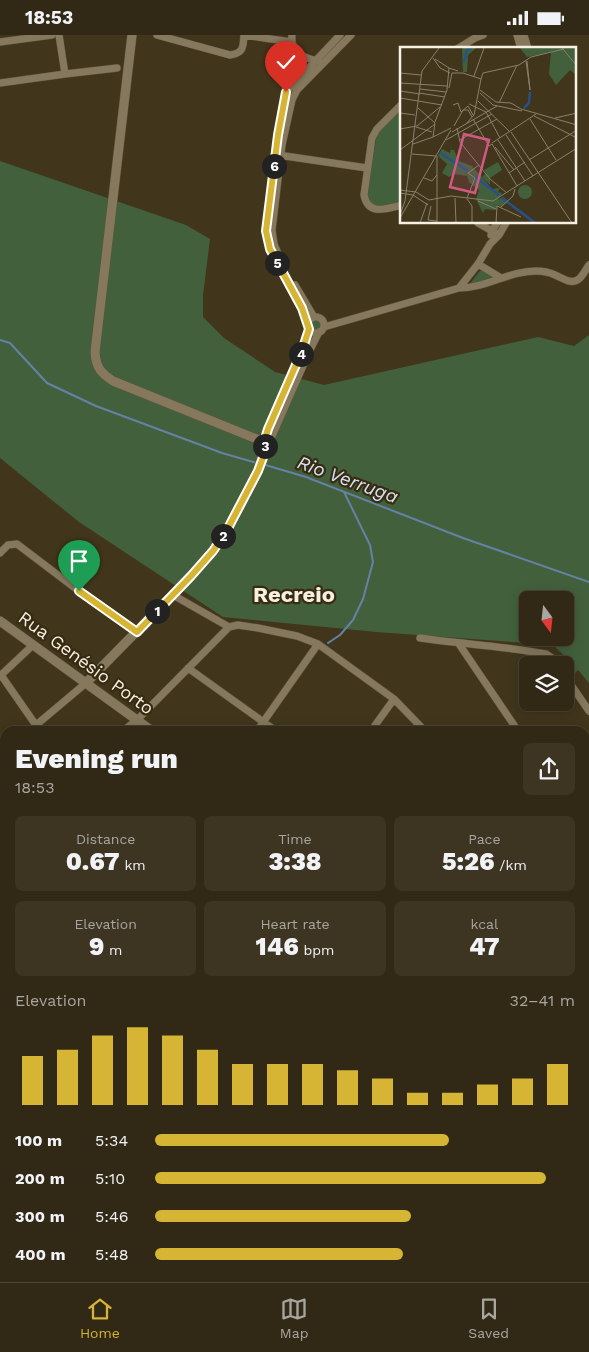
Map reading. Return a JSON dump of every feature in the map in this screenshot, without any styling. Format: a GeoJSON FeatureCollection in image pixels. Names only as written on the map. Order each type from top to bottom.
{"type":"FeatureCollection","features":[{"type":"Feature","properties":{"kind":"street"},"geometry":{"type":"LineString","coordinates":[[0,41],[52,35]]}},
{"type":"Feature","properties":{"kind":"street"},"geometry":{"type":"LineString","coordinates":[[59,35],[65,73]]}},
{"type":"Feature","properties":{"kind":"street"},"geometry":{"type":"LineString","coordinates":[[132,35],[95,353],[98,369],[113,381],[266,447]]}},
{"type":"Feature","properties":{"kind":"street"},"geometry":{"type":"LineString","coordinates":[[157,35],[230,55],[240,53],[243,49],[244,35],[292,38]]}},
{"type":"Feature","properties":{"kind":"street"},"geometry":{"type":"LineString","coordinates":[[286,92],[340,35]]}},
{"type":"Feature","properties":{"kind":"street"},"geometry":{"type":"LineString","coordinates":[[314,317],[280,259],[273,239],[272,230],[278,155],[296,90],[351,35]]}},
{"type":"Feature","properties":{"kind":"street"},"geometry":{"type":"LineString","coordinates":[[460,47],[483,35]]}},
{"type":"Feature","properties":{"kind":"street"},"geometry":{"type":"LineString","coordinates":[[292,38],[297,53],[315,60],[324,61]]}},
{"type":"Feature","properties":{"kind":"street"},"geometry":{"type":"LineString","coordinates":[[292,38],[278,155],[266,231],[270,249],[302,308],[309,326],[314,332],[459,287],[474,287],[487,284],[522,272],[548,272],[566,280],[577,280],[589,265]]}},
{"type":"Feature","properties":{"kind":"street"},"geometry":{"type":"LineString","coordinates":[[0,83],[65,73],[117,68]]}},
{"type":"Feature","properties":{"kind":"street"},"geometry":{"type":"LineString","coordinates":[[400,106],[377,129],[372,138],[364,195],[365,202],[374,209],[380,210],[400,205]]}},
{"type":"Feature","properties":{"kind":"street"},"geometry":{"type":"LineString","coordinates":[[278,155],[367,168]]}},
{"type":"Feature","properties":{"kind":"street"},"geometry":{"type":"LineString","coordinates":[[480,224],[499,235]]}},
{"type":"Feature","properties":{"kind":"street"},"geometry":{"type":"LineString","coordinates":[[490,244],[492,231],[496,224]]}},
{"type":"Feature","properties":{"kind":"street"},"geometry":{"type":"LineString","coordinates":[[459,287],[478,264],[505,224]]}},
{"type":"Feature","properties":{"kind":"street"},"geometry":{"type":"LineString","coordinates":[[478,264],[501,278]]}},
{"type":"Feature","properties":{"kind":"street"},"geometry":{"type":"LineString","coordinates":[[40,726],[86,683],[173,595],[222,539],[258,471],[266,447],[310,350],[322,330],[324,322],[318,317],[314,317],[309,321],[302,351],[268,429],[266,447]]}},
{"type":"Feature","properties":{"kind":"street"},"geometry":{"type":"LineString","coordinates":[[0,553],[8,545],[14,543],[21,546],[79,591],[137,632]]}},
{"type":"Feature","properties":{"kind":"street"},"geometry":{"type":"LineString","coordinates":[[173,595],[229,627]]}},
{"type":"Feature","properties":{"kind":"street","name":"Rua Genésio Porto"},"geometry":{"type":"LineString","coordinates":[[0,621],[145,726]]}},
{"type":"Feature","properties":{"kind":"street"},"geometry":{"type":"LineString","coordinates":[[129,726],[229,627],[238,625],[297,636],[318,644],[394,699],[420,726]]}},
{"type":"Feature","properties":{"kind":"street"},"geometry":{"type":"LineString","coordinates":[[420,638],[459,644],[500,647],[549,656]]}},
{"type":"Feature","properties":{"kind":"street"},"geometry":{"type":"LineString","coordinates":[[260,726],[318,644]]}},
{"type":"Feature","properties":{"kind":"street"},"geometry":{"type":"LineString","coordinates":[[459,644],[515,726]]}},
{"type":"Feature","properties":{"kind":"street"},"geometry":{"type":"LineString","coordinates":[[33,645],[0,676],[37,726]]}},
{"type":"Feature","properties":{"kind":"street"},"geometry":{"type":"LineString","coordinates":[[188,668],[269,726]]}},
{"type":"Feature","properties":{"kind":"street"},"geometry":{"type":"LineString","coordinates":[[574,689],[589,711]]}},
{"type":"Feature","properties":{"kind":"street"},"geometry":{"type":"LineString","coordinates":[[375,726],[394,699]]}},
{"type":"Feature","properties":{"kind":"green space"},"geometry":{"type":"Polygon","coordinates":[[[400,111],[400,203],[379,208],[372,206],[367,196],[377,134],[400,111]]]}},
{"type":"Feature","properties":{"kind":"green space"},"geometry":{"type":"Polygon","coordinates":[[[0,161],[186,225],[210,239],[203,295],[203,317],[224,338],[275,372],[324,385],[538,337],[574,346],[589,335],[589,683],[578,670],[574,674],[574,656],[565,656],[554,646],[574,646],[574,591],[519,591],[519,643],[376,632],[223,617],[79,522],[0,458],[0,161]]]}},
{"type":"Feature","properties":{"kind":"green space"},"geometry":{"type":"Polygon","coordinates":[[[482,270],[494,277],[493,280],[469,285],[479,272],[482,270]]]}},
{"type":"Feature","properties":{"kind":"green space"},"geometry":{"type":"Polygon","coordinates":[[[314,319],[318,319],[322,325],[318,331],[314,331],[310,327],[310,323],[314,319]]]}},
{"type":"Feature","properties":{"kind":"waterway","name":"Rio Verruga"},"geometry":{"type":"LineString","coordinates":[[0,340],[10,343],[47,383],[96,406],[222,453],[257,463]]}},
{"type":"Feature","properties":{"kind":"waterway","name":"Rio Verruga"},"geometry":{"type":"LineString","coordinates":[[262,464],[306,477],[463,538],[589,582]]}},
{"type":"Feature","properties":{"kind":"waterway"},"geometry":{"type":"LineString","coordinates":[[328,643],[340,635],[353,620],[363,599],[373,562],[370,545],[344,492]]}},
{"type":"Feature","properties":{"kind":"district","name":"Recreio"},"geometry":{"type":"Point","coordinates":[294,594]}},
{"type":"Feature","properties":{"kind":"route"},"geometry":{"type":"LineString","coordinates":[[79,591],[137,632],[213,551],[226,532],[258,471],[266,447],[264,442],[268,429],[302,351],[309,329],[302,308],[270,249],[266,231],[278,135],[286,92]]}}]}
